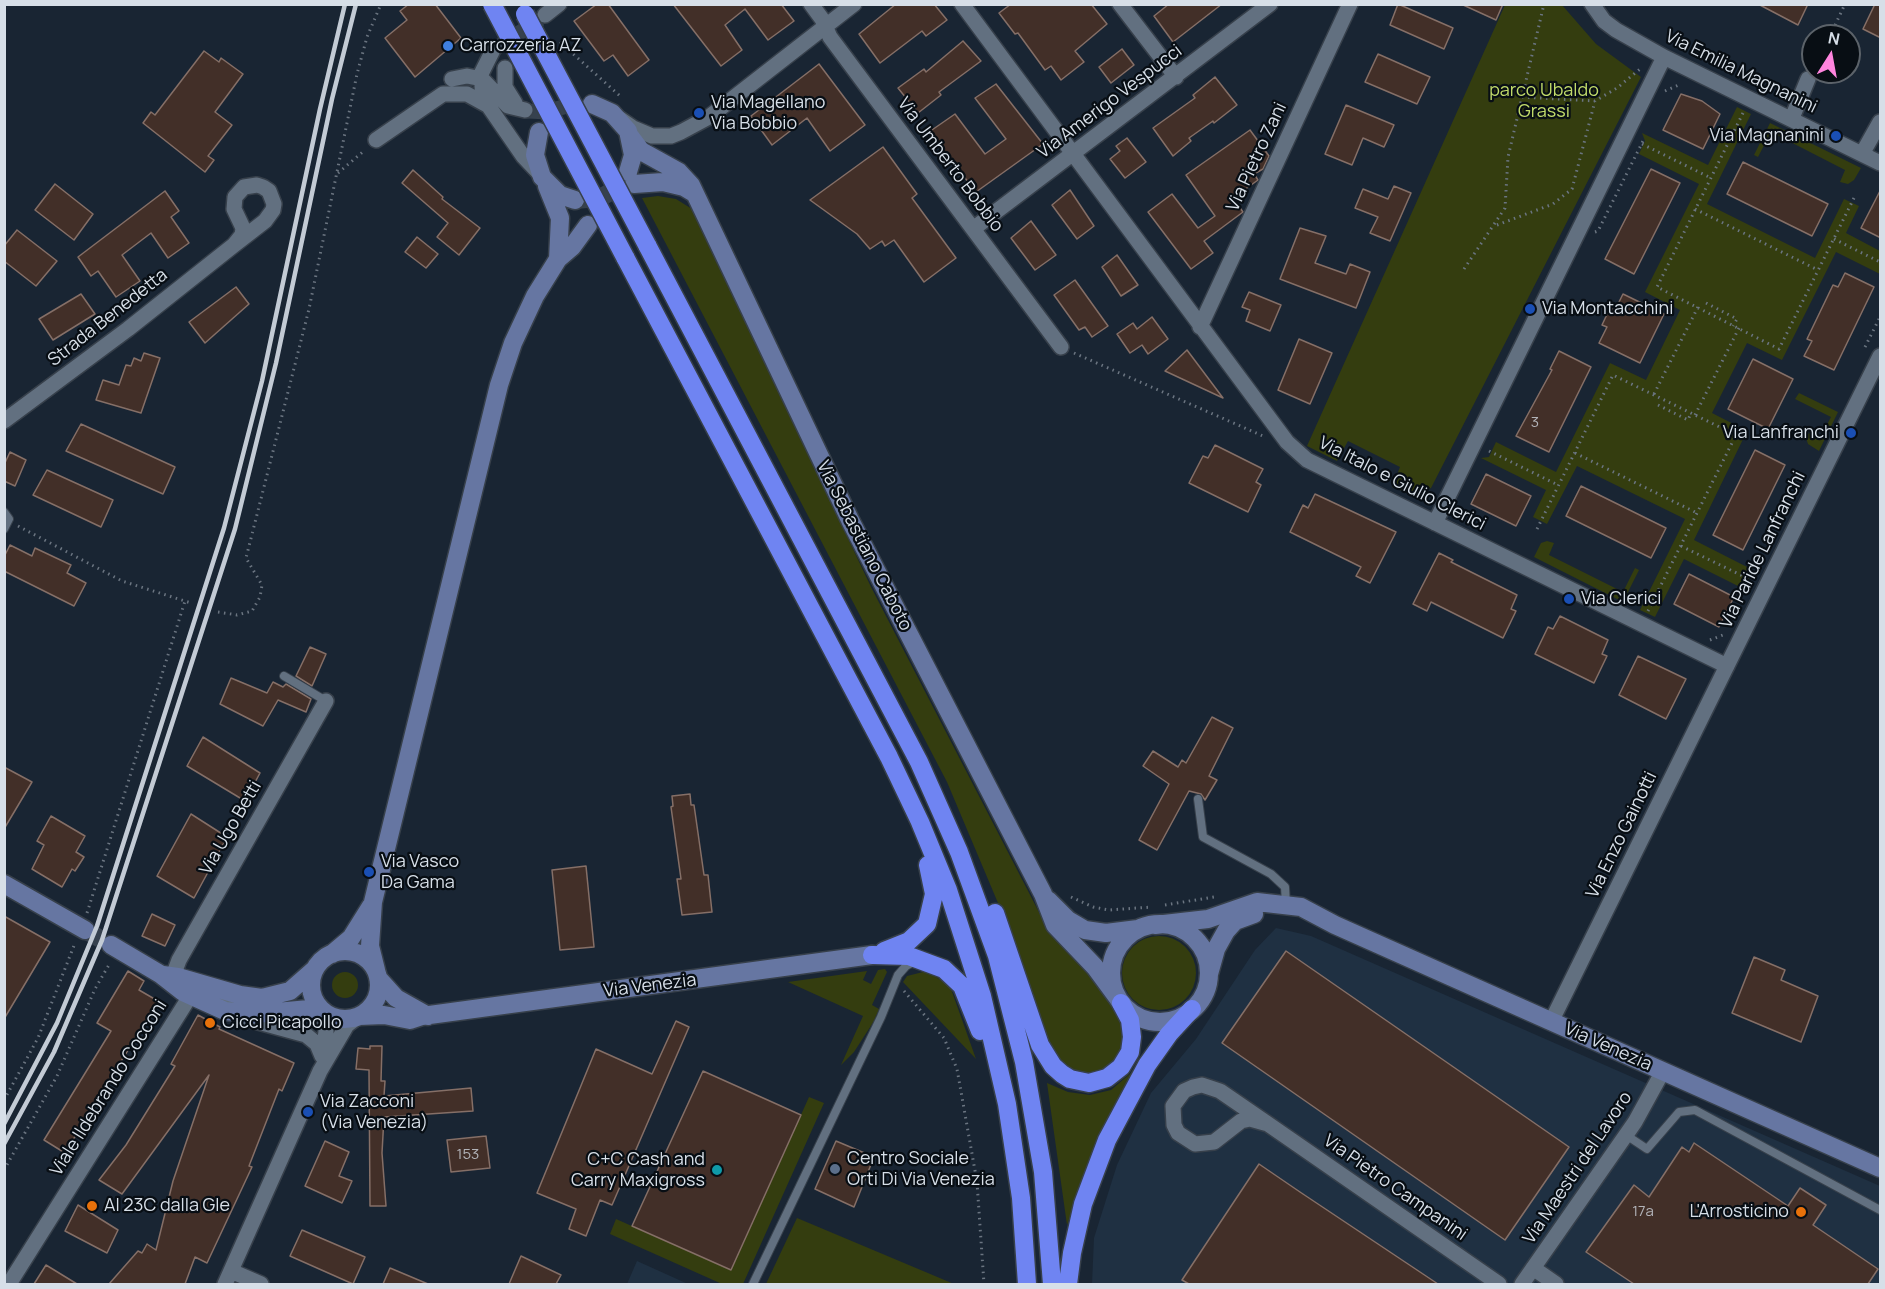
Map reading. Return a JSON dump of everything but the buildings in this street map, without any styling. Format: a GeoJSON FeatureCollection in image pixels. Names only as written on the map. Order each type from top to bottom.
{"type":"FeatureCollection","features":[{"type":"Feature","properties":{"kind":"highway"},"geometry":{"type":"LineString","coordinates":[[492,4],[872,724],[931,848],[972,961],[1002,1077],[1021,1198],[1027,1284]]}},
{"type":"Feature","properties":{"kind":"highway"},"geometry":{"type":"LineString","coordinates":[[520,4],[873,674],[945,817],[986,891],[1040,1045],[1053,1066],[1062,1074],[1079,1082],[1099,1082],[1114,1073],[1126,1060],[1132,1045],[1130,1020],[1119,1000]]}},
{"type":"Feature","properties":{"kind":"highway"},"geometry":{"type":"LineString","coordinates":[[872,724],[890,776],[924,855],[934,894],[930,917],[922,930],[899,946],[872,955]]}},
{"type":"Feature","properties":{"kind":"highway"},"geometry":{"type":"LineString","coordinates":[[945,817],[986,922],[1016,1026],[1032,1099],[1042,1172],[1052,1284]]}},
{"type":"Feature","properties":{"kind":"highway"},"geometry":{"type":"LineString","coordinates":[[872,955],[900,955],[930,963],[957,979],[975,1013],[1021,1198]]}},
{"type":"Feature","properties":{"kind":"highway"},"geometry":{"type":"LineString","coordinates":[[1068,1284],[1073,1245],[1083,1204],[1110,1132],[1147,1065],[1169,1034],[1192,1010]]}},
{"type":"Feature","properties":{"kind":"street"},"geometry":{"type":"LineString","coordinates":[[545,15],[559,4]]}},
{"type":"Feature","properties":{"kind":"street","name":"Via Umberto Bobbio"},"geometry":{"type":"LineString","coordinates":[[811,4],[830,37],[1062,347]]}},
{"type":"Feature","properties":{"kind":"street"},"geometry":{"type":"LineString","coordinates":[[592,104],[622,110],[638,131],[657,136],[671,136],[694,125],[854,4]]}},
{"type":"Feature","properties":{"kind":"street","name":"Via Italo e Giulio Clerici"},"geometry":{"type":"LineString","coordinates":[[962,4],[1281,436],[1307,460],[1727,666]]}},
{"type":"Feature","properties":{"kind":"street"},"geometry":{"type":"LineString","coordinates":[[1120,4],[1176,77]]}},
{"type":"Feature","properties":{"kind":"street","name":"Via Amerigo Vespucci"},"geometry":{"type":"LineString","coordinates":[[973,229],[1270,4]]}},
{"type":"Feature","properties":{"kind":"street","name":"Via Pietro Zani"},"geometry":{"type":"LineString","coordinates":[[1200,327],[1350,4]]}},
{"type":"Feature","properties":{"kind":"street","name":"Via Emilia Magnanini"},"geometry":{"type":"LineString","coordinates":[[1592,4],[1604,21],[1616,30],[1664,57],[1881,163]]}},
{"type":"Feature","properties":{"kind":"street"},"geometry":{"type":"LineString","coordinates":[[376,140],[436,96],[452,79],[476,67],[494,51],[484,65],[481,78],[482,93],[491,110],[542,177],[560,195],[575,200]]}},
{"type":"Feature","properties":{"kind":"street"},"geometry":{"type":"LineString","coordinates":[[1435,523],[1664,57]]}},
{"type":"Feature","properties":{"kind":"street"},"geometry":{"type":"LineString","coordinates":[[452,79],[467,76],[481,78],[493,87],[508,106],[527,110],[515,102],[507,91],[504,78],[506,68]]}},
{"type":"Feature","properties":{"kind":"street"},"geometry":{"type":"LineString","coordinates":[[1792,118],[1806,84]]}},
{"type":"Feature","properties":{"kind":"street"},"geometry":{"type":"LineString","coordinates":[[436,96],[453,92],[467,94],[480,100],[491,110]]}},
{"type":"Feature","properties":{"kind":"street","name":"Via Sebastiano Caboto"},"geometry":{"type":"LineString","coordinates":[[622,110],[630,135],[640,151],[685,176],[865,552],[1043,894],[1055,925],[1095,967],[1119,1000]]}},
{"type":"Feature","properties":{"kind":"street"},"geometry":{"type":"LineString","coordinates":[[1862,154],[1881,122]]}},
{"type":"Feature","properties":{"kind":"street"},"geometry":{"type":"LineString","coordinates":[[539,132],[535,155],[560,218],[558,259]]}},
{"type":"Feature","properties":{"kind":"street"},"geometry":{"type":"LineString","coordinates":[[630,135],[633,155],[631,178],[663,182],[684,187],[694,193]]}},
{"type":"Feature","properties":{"kind":"street"},"geometry":{"type":"LineString","coordinates":[[261,1284],[228,1278],[321,1064],[347,1025],[374,1002],[377,974],[370,946],[373,902],[503,370],[530,306],[558,259],[572,247],[588,225]]}},
{"type":"Feature","properties":{"kind":"street","name":"Strada Benedetta"},"geometry":{"type":"LineString","coordinates":[[6,418],[234,245]]}},
{"type":"Feature","properties":{"kind":"street","name":"Via Paride Lanfranchi"},"geometry":{"type":"LineString","coordinates":[[1727,666],[1881,356]]}},
{"type":"Feature","properties":{"kind":"street","name":"Via Enzo Gainotti"},"geometry":{"type":"LineString","coordinates":[[1551,1022],[1727,666]]}},
{"type":"Feature","properties":{"kind":"street","name":"Via Ugo Betti"},"geometry":{"type":"LineString","coordinates":[[167,975],[179,960],[326,701]]}},
{"type":"Feature","properties":{"kind":"street"},"geometry":{"type":"LineString","coordinates":[[4,884],[80,936]]}},
{"type":"Feature","properties":{"kind":"street","name":"Via Sebastiano Caboto"},"geometry":{"type":"LineString","coordinates":[[1043,894],[1068,920],[1085,930],[1114,933],[1151,926]]}},
{"type":"Feature","properties":{"kind":"street"},"geometry":{"type":"LineString","coordinates":[[284,994],[302,983],[321,962],[351,938],[373,902]]}},
{"type":"Feature","properties":{"kind":"street","name":"Via Venezia"},"geometry":{"type":"LineString","coordinates":[[1119,1000],[1111,974],[1116,951],[1132,933],[1151,926],[1214,918],[1251,903],[1285,909],[1335,925],[1881,1168]]}},
{"type":"Feature","properties":{"kind":"street","name":"Via Venezia"},"geometry":{"type":"LineString","coordinates":[[1192,1010],[1202,997],[1216,950],[1230,926],[1255,914],[1285,909]]}},
{"type":"Feature","properties":{"kind":"street"},"geometry":{"type":"LineString","coordinates":[[1151,926],[1171,926],[1193,938],[1206,958],[1208,982]]}},
{"type":"Feature","properties":{"kind":"street"},"geometry":{"type":"LineString","coordinates":[[321,1064],[326,1032],[322,1010],[311,989],[321,962],[351,951],[365,958],[392,995],[417,1012],[428,1016]]}},
{"type":"Feature","properties":{"kind":"street","name":"Via Venezia"},"geometry":{"type":"LineString","coordinates":[[113,954],[167,975],[251,997],[284,994]]}},
{"type":"Feature","properties":{"kind":"street","name":"Via Venezia"},"geometry":{"type":"LineString","coordinates":[[167,975],[174,987],[220,1010],[249,1014],[322,1010],[345,1018],[384,1015],[410,1020],[872,955]]}},
{"type":"Feature","properties":{"kind":"street","name":"Viale Ildebrando Cocconi"},"geometry":{"type":"LineString","coordinates":[[9,1284],[184,1005],[192,997],[206,995],[232,1003],[269,1005],[284,994]]}},
{"type":"Feature","properties":{"kind":"street"},"geometry":{"type":"LineString","coordinates":[[1119,1000],[1133,1014],[1155,1022],[1172,1021],[1192,1010]]}},
{"type":"Feature","properties":{"kind":"street"},"geometry":{"type":"LineString","coordinates":[[220,1010],[306,1035],[317,1044],[321,1064]]}},
{"type":"Feature","properties":{"kind":"street","name":"Via Maestri del Lavoro"},"geometry":{"type":"LineString","coordinates":[[1522,1284],[1626,1134],[1662,1071]]}},
{"type":"Feature","properties":{"kind":"street","name":"Via Pietro Campanini"},"geometry":{"type":"LineString","coordinates":[[1268,1124],[1250,1119],[1240,1121],[1215,1142],[1194,1144],[1178,1133],[1174,1125],[1173,1106],[1184,1091],[1202,1085],[1211,1087],[1268,1124],[1500,1284]]}},
{"type":"Feature","properties":{"kind":"street"},"geometry":{"type":"LineString","coordinates":[[1533,1268],[1556,1284]]}},
{"type":"Feature","properties":{"kind":"lane"},"geometry":{"type":"LineString","coordinates":[[4,512],[9,516],[6,525]]}},
{"type":"Feature","properties":{"kind":"lane"},"geometry":{"type":"LineString","coordinates":[[284,676],[326,701]]}},
{"type":"Feature","properties":{"kind":"lane"},"geometry":{"type":"LineString","coordinates":[[1198,799],[1203,837],[1271,874],[1285,887],[1285,909]]}},
{"type":"Feature","properties":{"kind":"lane"},"geometry":{"type":"LineString","coordinates":[[872,955],[891,962],[897,972],[896,980]]}},
{"type":"Feature","properties":{"kind":"lane"},"geometry":{"type":"LineString","coordinates":[[753,1284],[881,1017],[896,980],[902,970],[911,963],[921,960],[930,963]]}},
{"type":"Feature","properties":{"kind":"lane"},"geometry":{"type":"LineString","coordinates":[[1626,1134],[1647,1149],[1679,1112],[1695,1110],[1881,1210]]}},
{"type":"Feature","properties":{"kind":"path"},"geometry":{"type":"LineString","coordinates":[[218,612],[237,615],[252,611],[260,597],[262,585],[246,558],[306,320],[364,47],[381,4]]}},
{"type":"Feature","properties":{"kind":"path"},"geometry":{"type":"LineString","coordinates":[[1464,269],[1475,249],[1495,226],[1505,208],[1508,157],[1544,4]]}},
{"type":"Feature","properties":{"kind":"path"},"geometry":{"type":"LineString","coordinates":[[1836,24],[1845,4]]}},
{"type":"Feature","properties":{"kind":"path"},"geometry":{"type":"LineString","coordinates":[[559,40],[622,110]]}},
{"type":"Feature","properties":{"kind":"path"},"geometry":{"type":"LineString","coordinates":[[1522,98],[1595,101],[1617,88],[1642,68]]}},
{"type":"Feature","properties":{"kind":"path"},"geometry":{"type":"LineString","coordinates":[[1659,97],[1671,87],[1689,84]]}},
{"type":"Feature","properties":{"kind":"path"},"geometry":{"type":"LineString","coordinates":[[1495,226],[1553,204],[1572,189],[1595,101]]}},
{"type":"Feature","properties":{"kind":"path"},"geometry":{"type":"LineString","coordinates":[[1745,108],[1657,287],[1779,349],[1855,196]]}},
{"type":"Feature","properties":{"kind":"path"},"geometry":{"type":"LineString","coordinates":[[1590,233],[1599,231],[1642,144],[1640,133]]}},
{"type":"Feature","properties":{"kind":"path"},"geometry":{"type":"LineString","coordinates":[[336,174],[376,140]]}},
{"type":"Feature","properties":{"kind":"path"},"geometry":{"type":"LineString","coordinates":[[1642,144],[1711,178]]}},
{"type":"Feature","properties":{"kind":"path"},"geometry":{"type":"LineString","coordinates":[[1695,209],[1818,270]]}},
{"type":"Feature","properties":{"kind":"path"},"geometry":{"type":"LineString","coordinates":[[1834,239],[1881,262]]}},
{"type":"Feature","properties":{"kind":"path"},"geometry":{"type":"LineString","coordinates":[[1706,303],[1737,319],[1733,326]]}},
{"type":"Feature","properties":{"kind":"path"},"geometry":{"type":"LineString","coordinates":[[1654,395],[1698,308]]}},
{"type":"Feature","properties":{"kind":"path"},"geometry":{"type":"LineString","coordinates":[[1862,354],[1881,317]]}},
{"type":"Feature","properties":{"kind":"path"},"geometry":{"type":"LineString","coordinates":[[1658,405],[1688,420],[1739,328]]}},
{"type":"Feature","properties":{"kind":"path"},"geometry":{"type":"LineString","coordinates":[[1062,347],[1275,442],[1281,436]]}},
{"type":"Feature","properties":{"kind":"path"},"geometry":{"type":"LineString","coordinates":[[1537,529],[1613,375],[1736,435],[1646,615]]}},
{"type":"Feature","properties":{"kind":"path"},"geometry":{"type":"LineString","coordinates":[[1494,441],[1488,453],[1558,485]]}},
{"type":"Feature","properties":{"kind":"path"},"geometry":{"type":"LineString","coordinates":[[1575,453],[1697,513]]}},
{"type":"Feature","properties":{"kind":"path"},"geometry":{"type":"LineString","coordinates":[[6,525],[122,581],[191,603]]}},
{"type":"Feature","properties":{"kind":"path"},"geometry":{"type":"LineString","coordinates":[[1681,546],[1750,582],[1755,571]]}},
{"type":"Feature","properties":{"kind":"path"},"geometry":{"type":"LineString","coordinates":[[77,908],[87,914],[185,601]]}},
{"type":"Feature","properties":{"kind":"path"},"geometry":{"type":"LineString","coordinates":[[1703,640],[1715,639],[1727,633]]}},
{"type":"Feature","properties":{"kind":"path"},"geometry":{"type":"LineString","coordinates":[[1063,889],[1071,897],[1093,907],[1125,911],[1217,897]]}},
{"type":"Feature","properties":{"kind":"path"},"geometry":{"type":"LineString","coordinates":[[4,1100],[38,1038],[80,936]]}},
{"type":"Feature","properties":{"kind":"path"},"geometry":{"type":"LineString","coordinates":[[4,1170],[57,1077],[113,954]]}},
{"type":"Feature","properties":{"kind":"path"},"geometry":{"type":"LineString","coordinates":[[896,980],[944,1038],[957,1069],[977,1182],[984,1284]]}},
{"type":"Feature","properties":{"kind":"shaded area"},"geometry":{"type":"Polygon","coordinates":[[[1276,928],[1311,936],[1880,1186],[1880,1284],[1092,1284],[1094,1238],[1117,1165],[1151,1093],[1196,1039],[1255,950],[1276,928]]]}},
{"type":"Feature","properties":{"kind":"shaded area"},"geometry":{"type":"Polygon","coordinates":[[[637,1261],[688,1284],[627,1284],[637,1261]]]}},
{"type":"Feature","properties":{"kind":"green space","name":"parco Ubaldo Grassi"},"geometry":{"type":"Polygon","coordinates":[[[1505,5],[1562,5],[1596,44],[1641,77],[1431,488],[1413,495],[1392,487],[1400,467],[1348,441],[1337,461],[1307,446],[1505,5]]]}},
{"type":"Feature","properties":{"kind":"green space"},"geometry":{"type":"Polygon","coordinates":[[[1737,107],[1751,114],[1707,204],[1815,258],[1844,199],[1859,206],[1846,233],[1880,251],[1880,274],[1836,252],[1782,360],[1747,343],[1712,413],[1747,431],[1694,540],[1753,570],[1746,584],[1750,592],[1684,559],[1655,617],[1640,610],[1685,519],[1577,466],[1547,524],[1533,517],[1546,490],[1481,458],[1489,457],[1496,442],[1556,472],[1610,363],[1646,380],[1680,310],[1645,292],[1699,184],[1639,154],[1645,141],[1642,133],[1708,165],[1737,107]]]}},
{"type":"Feature","properties":{"kind":"green space"},"geometry":{"type":"Polygon","coordinates":[[[1770,123],[1861,168],[1854,180],[1848,184],[1840,182],[1845,170],[1771,132],[1758,157],[1754,155],[1770,123]]]}},
{"type":"Feature","properties":{"kind":"green space"},"geometry":{"type":"Polygon","coordinates":[[[658,196],[676,199],[692,209],[871,587],[1042,918],[1090,971],[1122,1024],[1124,1029],[1121,1054],[1109,1068],[1092,1075],[1072,1072],[1057,1060],[1046,1036],[998,903],[947,782],[642,198],[658,196]]]}},
{"type":"Feature","properties":{"kind":"green space"},"geometry":{"type":"Polygon","coordinates":[[[1799,393],[1838,412],[1819,451],[1808,444],[1806,438],[1809,433],[1820,438],[1831,417],[1795,399],[1799,393]]]}},
{"type":"Feature","properties":{"kind":"green space"},"geometry":{"type":"Polygon","coordinates":[[[1547,541],[1554,543],[1549,555],[1623,592],[1635,568],[1639,570],[1623,602],[1534,557],[1541,543],[1547,541]]]}},
{"type":"Feature","properties":{"kind":"green space"},"geometry":{"type":"Polygon","coordinates":[[[1152,936],[1166,936],[1180,942],[1190,952],[1196,966],[1196,980],[1190,994],[1180,1004],[1166,1010],[1152,1010],[1138,1004],[1128,994],[1122,980],[1122,966],[1128,952],[1138,942],[1152,936]]]}},
{"type":"Feature","properties":{"kind":"green space"},"geometry":{"type":"Polygon","coordinates":[[[885,969],[887,972],[872,1005],[879,1009],[874,1021],[854,1052],[841,1065],[863,1016],[788,982],[867,971],[863,980],[871,984],[878,970],[885,969]]]}},
{"type":"Feature","properties":{"kind":"green space"},"geometry":{"type":"Polygon","coordinates":[[[927,971],[950,986],[976,1059],[903,982],[907,976],[927,971]]]}},
{"type":"Feature","properties":{"kind":"green space"},"geometry":{"type":"Polygon","coordinates":[[[345,972],[354,976],[358,985],[354,994],[345,998],[336,994],[332,985],[336,976],[345,972]]]}},
{"type":"Feature","properties":{"kind":"green space"},"geometry":{"type":"Polygon","coordinates":[[[1132,1072],[1102,1129],[1067,1225],[1047,1083],[1068,1092],[1090,1095],[1111,1090],[1132,1072]]]}},
{"type":"Feature","properties":{"kind":"green space"},"geometry":{"type":"Polygon","coordinates":[[[809,1097],[824,1103],[743,1284],[722,1284],[610,1234],[616,1219],[731,1270],[809,1097]]]}},
{"type":"Feature","properties":{"kind":"green space"},"geometry":{"type":"Polygon","coordinates":[[[797,1218],[954,1284],[766,1284],[797,1218]]]}},
{"type":"Feature","properties":{"kind":"tunnel"},"geometry":{"type":"LineString","coordinates":[[495,49],[540,19]]}},
{"type":"Feature","properties":{"kind":"tunnel"},"geometry":{"type":"LineString","coordinates":[[528,111],[545,112],[567,106]]}},
{"type":"Feature","properties":{"kind":"tunnel"},"geometry":{"type":"LineString","coordinates":[[575,200],[600,198],[614,190],[625,178]]}},
{"type":"Feature","properties":{"kind":"tunnel"},"geometry":{"type":"LineString","coordinates":[[85,930],[111,945]]}},
{"type":"Feature","properties":{"kind":"railway"},"geometry":{"type":"LineString","coordinates":[[4,1124],[57,1023],[97,926],[224,528],[262,381],[320,109],[345,4]]}},
{"type":"Feature","properties":{"kind":"railway"},"geometry":{"type":"LineString","coordinates":[[4,1144],[54,1052],[102,940],[235,529],[276,363],[332,99],[356,4]]}},
{"type":"Feature","properties":{"kind":"place","name":"Carrozzeria AZ"},"geometry":{"type":"Point","coordinates":[448,46]}},
{"type":"Feature","properties":{"kind":"place","name":"Via Magellano Via Bobbio"},"geometry":{"type":"Point","coordinates":[699,113]}},
{"type":"Feature","properties":{"kind":"place","name":"Via Magnanini"},"geometry":{"type":"Point","coordinates":[1836,136]}},
{"type":"Feature","properties":{"kind":"place","name":"Via Montacchini"},"geometry":{"type":"Point","coordinates":[1530,309]}},
{"type":"Feature","properties":{"kind":"place","name":"Via Lanfranchi"},"geometry":{"type":"Point","coordinates":[1851,433]}},
{"type":"Feature","properties":{"kind":"place","name":"Via Clerici"},"geometry":{"type":"Point","coordinates":[1569,599]}},
{"type":"Feature","properties":{"kind":"place","name":"Via Vasco Da Gama"},"geometry":{"type":"Point","coordinates":[369,872]}},
{"type":"Feature","properties":{"kind":"place","name":"Cicci Picapollo"},"geometry":{"type":"Point","coordinates":[210,1023]}},
{"type":"Feature","properties":{"kind":"place","name":"Via Zacconi (Via Venezia)"},"geometry":{"type":"Point","coordinates":[308,1112]}},
{"type":"Feature","properties":{"kind":"place","name":"Centro Sociale Orti Di Via Venezia"},"geometry":{"type":"Point","coordinates":[835,1169]}},
{"type":"Feature","properties":{"kind":"place","name":"C+C Cash and Carry Maxigross"},"geometry":{"type":"Point","coordinates":[717,1170]}},
{"type":"Feature","properties":{"kind":"place","name":"Al 23C dalla Gle"},"geometry":{"type":"Point","coordinates":[92,1206]}},
{"type":"Feature","properties":{"kind":"place","name":"L'Arrosticino"},"geometry":{"type":"Point","coordinates":[1801,1212]}}]}
